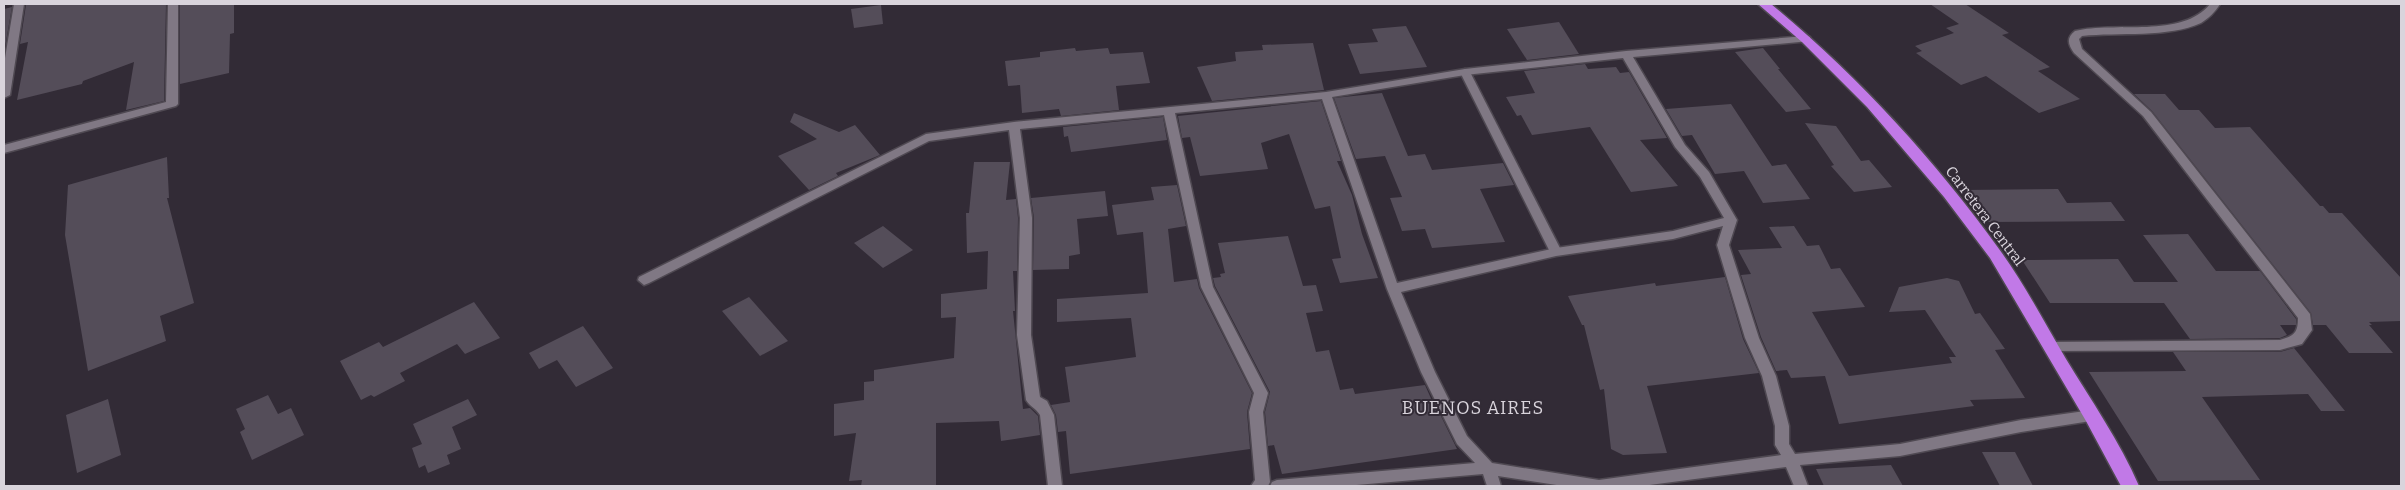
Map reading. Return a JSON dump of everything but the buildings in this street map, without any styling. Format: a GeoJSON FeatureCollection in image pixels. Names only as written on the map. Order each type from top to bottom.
{"type":"FeatureCollection","features":[{"type":"Feature","properties":{"kind":"highway","name":"Carretera Central"},"geometry":{"type":"LineString","coordinates":[[1764,4],[1806,39],[1872,104],[1949,194],[1995,254],[2052,347],[2130,486]]}},
{"type":"Feature","properties":{"kind":"street"},"geometry":{"type":"LineString","coordinates":[[4,95],[19,4]]}},
{"type":"Feature","properties":{"kind":"street"},"geometry":{"type":"LineString","coordinates":[[4,148],[172,104],[174,4]]}},
{"type":"Feature","properties":{"kind":"street"},"geometry":{"type":"LineString","coordinates":[[2052,347],[2280,345],[2296,340],[2305,330],[2304,317],[2147,114],[2078,51],[2073,42],[2079,33],[2181,26],[2202,18],[2211,12],[2215,4]]}},
{"type":"Feature","properties":{"kind":"street"},"geometry":{"type":"LineString","coordinates":[[644,280],[926,138],[1014,126],[1326,95],[1465,72],[1626,54],[1806,39]]}},
{"type":"Feature","properties":{"kind":"street"},"geometry":{"type":"LineString","coordinates":[[1626,54],[1681,147],[1705,175],[1731,220],[1723,245],[1752,338],[1769,376],[1782,426],[1782,445],[1791,460],[1801,486]]}},
{"type":"Feature","properties":{"kind":"street"},"geometry":{"type":"LineString","coordinates":[[1465,72],[1556,252]]}},
{"type":"Feature","properties":{"kind":"street"},"geometry":{"type":"LineString","coordinates":[[1326,95],[1393,290],[1428,372],[1462,440],[1488,468],[1494,486]]}},
{"type":"Feature","properties":{"kind":"street"},"geometry":{"type":"LineString","coordinates":[[1169,110],[1207,287],[1261,393],[1256,412],[1263,482],[1258,486]]}},
{"type":"Feature","properties":{"kind":"street"},"geometry":{"type":"LineString","coordinates":[[1014,126],[1026,218],[1024,335],[1033,400],[1042,405],[1047,415],[1055,486]]}},
{"type":"Feature","properties":{"kind":"street"},"geometry":{"type":"LineString","coordinates":[[1393,290],[1556,252],[1673,235],[1731,220]]}},
{"type":"Feature","properties":{"kind":"street"},"geometry":{"type":"LineString","coordinates":[[1277,486],[1488,468],[1599,486],[1791,460],[1900,450],[2021,426],[2092,416]]}},
{"type":"Feature","properties":{"kind":"district","name":"BUENOS AIRES"},"geometry":{"type":"Point","coordinates":[1473,408]}}]}
